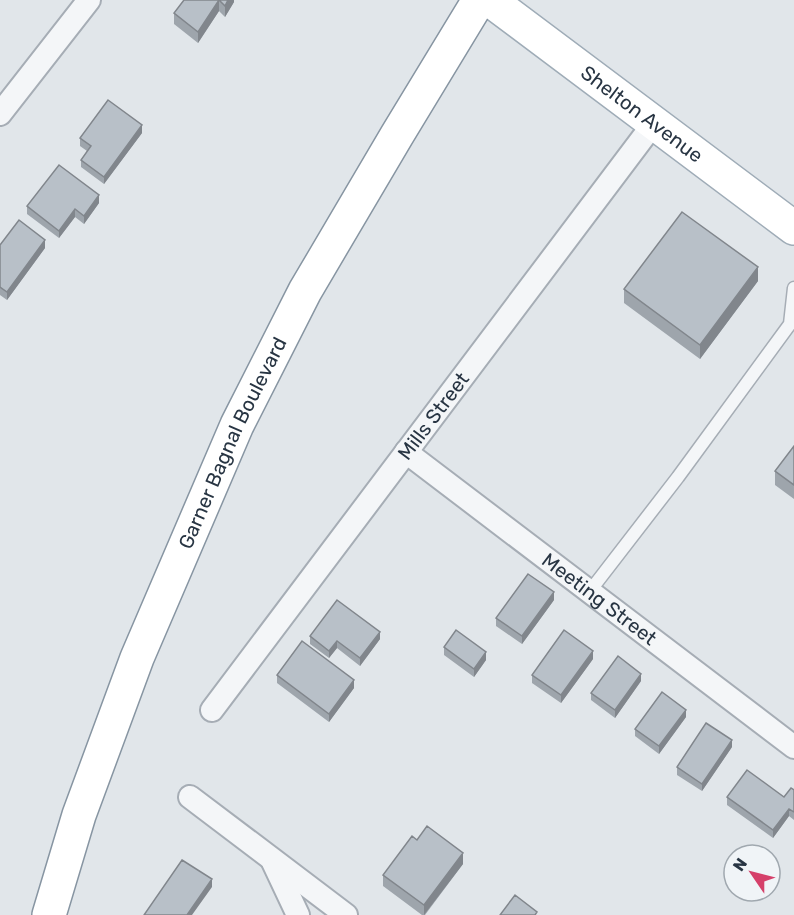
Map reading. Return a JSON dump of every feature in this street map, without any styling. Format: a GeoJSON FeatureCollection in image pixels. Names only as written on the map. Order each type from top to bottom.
{"type":"FeatureCollection","features":[{"type":"Feature","properties":{"kind":"main road","name":"Garner Bagnal Boulevard"},"geometry":{"type":"LineString","coordinates":[[49,915],[79,815],[137,658],[237,425],[305,291],[396,135],[479,0]]}},
{"type":"Feature","properties":{"kind":"main road","name":"Shelton Avenue"},"geometry":{"type":"LineString","coordinates":[[490,0],[794,228]]}},
{"type":"Feature","properties":{"kind":"street"},"geometry":{"type":"LineString","coordinates":[[0,114],[89,0]]}},
{"type":"Feature","properties":{"kind":"street","name":"Mills Street"},"geometry":{"type":"LineString","coordinates":[[212,710],[654,123]]}},
{"type":"Feature","properties":{"kind":"street","name":"Meeting Street"},"geometry":{"type":"LineString","coordinates":[[406,452],[794,747]]}},
{"type":"Feature","properties":{"kind":"street"},"geometry":{"type":"LineString","coordinates":[[190,797],[346,915]]}},
{"type":"Feature","properties":{"kind":"street"},"geometry":{"type":"LineString","coordinates":[[272,859],[298,915]]}},
{"type":"Feature","properties":{"kind":"lane"},"geometry":{"type":"LineString","coordinates":[[590,591],[792,323],[794,288]]}},
{"type":"Feature","properties":{"kind":"building"},"geometry":{"type":"Polygon","coordinates":[[[184,0],[219,0],[198,32],[174,13],[184,0]]]}},
{"type":"Feature","properties":{"kind":"building"},"geometry":{"type":"Polygon","coordinates":[[[219,0],[228,0],[225,6],[219,0]]]}},
{"type":"Feature","properties":{"kind":"building"},"geometry":{"type":"Polygon","coordinates":[[[108,100],[142,125],[104,177],[81,160],[91,146],[80,138],[108,100]]]}},
{"type":"Feature","properties":{"kind":"building"},"geometry":{"type":"Polygon","coordinates":[[[59,165],[99,195],[84,216],[75,209],[59,231],[27,206],[59,165]]]}},
{"type":"Feature","properties":{"kind":"building"},"geometry":{"type":"Polygon","coordinates":[[[682,212],[758,267],[700,345],[624,289],[682,212]]]}},
{"type":"Feature","properties":{"kind":"building"},"geometry":{"type":"Polygon","coordinates":[[[19,220],[45,240],[7,292],[0,287],[0,245],[19,220]]]}},
{"type":"Feature","properties":{"kind":"building"},"geometry":{"type":"Polygon","coordinates":[[[794,446],[794,485],[775,471],[794,446]]]}},
{"type":"Feature","properties":{"kind":"building"},"geometry":{"type":"Polygon","coordinates":[[[528,574],[554,592],[522,636],[496,618],[528,574]]]}},
{"type":"Feature","properties":{"kind":"building"},"geometry":{"type":"Polygon","coordinates":[[[337,600],[380,632],[360,658],[337,641],[329,651],[310,636],[337,600]]]}},
{"type":"Feature","properties":{"kind":"building"},"geometry":{"type":"Polygon","coordinates":[[[456,630],[486,652],[474,669],[444,647],[456,630]]]}},
{"type":"Feature","properties":{"kind":"building"},"geometry":{"type":"Polygon","coordinates":[[[564,630],[593,651],[561,695],[532,675],[564,630]]]}},
{"type":"Feature","properties":{"kind":"building"},"geometry":{"type":"Polygon","coordinates":[[[302,641],[354,680],[329,714],[277,675],[302,641]]]}},
{"type":"Feature","properties":{"kind":"building"},"geometry":{"type":"Polygon","coordinates":[[[618,656],[641,674],[615,710],[591,693],[618,656]]]}},
{"type":"Feature","properties":{"kind":"building"},"geometry":{"type":"Polygon","coordinates":[[[662,692],[686,710],[659,746],[635,729],[662,692]]]}},
{"type":"Feature","properties":{"kind":"building"},"geometry":{"type":"Polygon","coordinates":[[[706,723],[732,740],[702,784],[677,767],[706,723]]]}},
{"type":"Feature","properties":{"kind":"building"},"geometry":{"type":"Polygon","coordinates":[[[747,770],[784,797],[791,788],[794,790],[794,812],[789,809],[773,830],[727,797],[747,770]]]}},
{"type":"Feature","properties":{"kind":"building"},"geometry":{"type":"Polygon","coordinates":[[[427,826],[463,853],[424,905],[383,875],[412,836],[417,840],[427,826]]]}},
{"type":"Feature","properties":{"kind":"building"},"geometry":{"type":"Polygon","coordinates":[[[182,860],[212,879],[187,915],[144,915],[182,860]]]}},
{"type":"Feature","properties":{"kind":"building"},"geometry":{"type":"Polygon","coordinates":[[[515,895],[537,912],[535,915],[500,915],[515,895]]]}}]}
